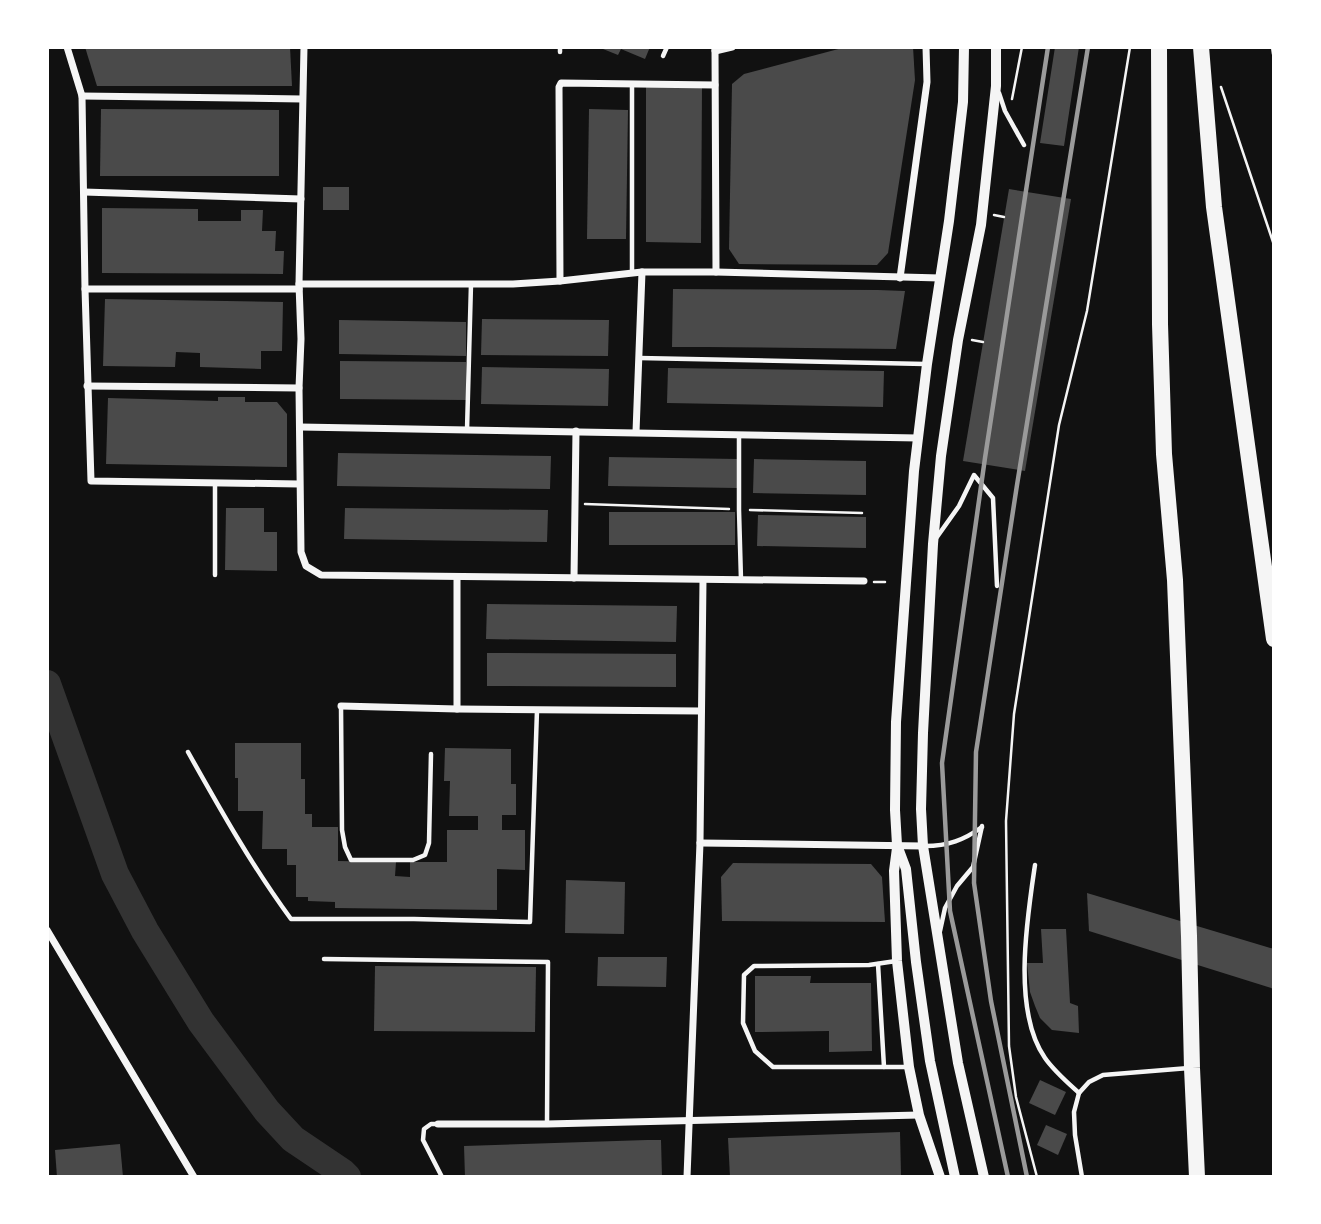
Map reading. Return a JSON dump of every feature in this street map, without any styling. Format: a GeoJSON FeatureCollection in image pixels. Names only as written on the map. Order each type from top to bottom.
{"type":"FeatureCollection","features":[{"type":"Feature","properties":{"kind":"highway"},"geometry":{"type":"LineString","coordinates":[[1159,47],[1160,324],[1164,454],[1175,580],[1196,1177]]}},
{"type":"Feature","properties":{"kind":"highway"},"geometry":{"type":"LineString","coordinates":[[1201,47],[1214,208],[1274,639]]}},
{"type":"Feature","properties":{"kind":"street"},"geometry":{"type":"LineString","coordinates":[[67,47],[82,96],[91,481],[299,484]]}},
{"type":"Feature","properties":{"kind":"street"},"geometry":{"type":"LineString","coordinates":[[304,47],[299,287],[299,484],[301,552],[306,566],[321,575],[864,582]]}},
{"type":"Feature","properties":{"kind":"street"},"geometry":{"type":"LineString","coordinates":[[716,272],[715,49],[732,47]]}},
{"type":"Feature","properties":{"kind":"street"},"geometry":{"type":"LineString","coordinates":[[900,278],[927,82],[926,47]]}},
{"type":"Feature","properties":{"kind":"street"},"geometry":{"type":"LineString","coordinates":[[940,1177],[919,1115],[909,1067],[897,961],[895,810],[897,722],[911,507],[962,102],[964,47]]}},
{"type":"Feature","properties":{"kind":"street"},"geometry":{"type":"LineString","coordinates":[[984,1177],[958,1063],[923,845],[921,809],[933,544],[941,456],[958,340],[981,225],[996,86],[996,47]]}},
{"type":"Feature","properties":{"kind":"street"},"geometry":{"type":"LineString","coordinates":[[560,281],[559,87],[563,82],[715,85]]}},
{"type":"Feature","properties":{"kind":"street"},"geometry":{"type":"LineString","coordinates":[[82,96],[302,99]]}},
{"type":"Feature","properties":{"kind":"street"},"geometry":{"type":"LineString","coordinates":[[84,192],[301,199]]}},
{"type":"Feature","properties":{"kind":"street"},"geometry":{"type":"LineString","coordinates":[[85,289],[513,284],[642,272],[940,278]]}},
{"type":"Feature","properties":{"kind":"street"},"geometry":{"type":"LineString","coordinates":[[636,432],[642,272]]}},
{"type":"Feature","properties":{"kind":"street"},"geometry":{"type":"LineString","coordinates":[[87,386],[299,387]]}},
{"type":"Feature","properties":{"kind":"street"},"geometry":{"type":"LineString","coordinates":[[300,427],[918,438]]}},
{"type":"Feature","properties":{"kind":"street"},"geometry":{"type":"LineString","coordinates":[[574,578],[576,431]]}},
{"type":"Feature","properties":{"kind":"street"},"geometry":{"type":"LineString","coordinates":[[457,577],[457,709]]}},
{"type":"Feature","properties":{"kind":"street"},"geometry":{"type":"LineString","coordinates":[[687,1177],[700,843],[703,580]]}},
{"type":"Feature","properties":{"kind":"street"},"geometry":{"type":"LineString","coordinates":[[341,706],[702,711]]}},
{"type":"Feature","properties":{"kind":"street"},"geometry":{"type":"LineString","coordinates":[[700,843],[923,845]]}},
{"type":"Feature","properties":{"kind":"street"},"geometry":{"type":"LineString","coordinates":[[897,845],[906,869],[930,1061],[955,1177]]}},
{"type":"Feature","properties":{"kind":"street"},"geometry":{"type":"LineString","coordinates":[[47,930],[194,1177]]}},
{"type":"Feature","properties":{"kind":"street"},"geometry":{"type":"LineString","coordinates":[[438,1124],[547,1125],[919,1115]]}},
{"type":"Feature","properties":{"kind":"lane"},"geometry":{"type":"LineString","coordinates":[[663,56],[667,47]]}},
{"type":"Feature","properties":{"kind":"lane"},"geometry":{"type":"LineString","coordinates":[[1273,47],[1274,54]]}},
{"type":"Feature","properties":{"kind":"lane"},"geometry":{"type":"LineString","coordinates":[[632,83],[632,273]]}},
{"type":"Feature","properties":{"kind":"lane"},"geometry":{"type":"LineString","coordinates":[[996,86],[1024,145]]}},
{"type":"Feature","properties":{"kind":"lane"},"geometry":{"type":"LineString","coordinates":[[467,429],[471,284]]}},
{"type":"Feature","properties":{"kind":"lane"},"geometry":{"type":"LineString","coordinates":[[639,358],[927,364]]}},
{"type":"Feature","properties":{"kind":"lane"},"geometry":{"type":"LineString","coordinates":[[739,434],[741,580]]}},
{"type":"Feature","properties":{"kind":"lane"},"geometry":{"type":"LineString","coordinates":[[933,544],[959,506],[974,475],[993,498],[998,586]]}},
{"type":"Feature","properties":{"kind":"lane"},"geometry":{"type":"LineString","coordinates":[[215,482],[215,575]]}},
{"type":"Feature","properties":{"kind":"lane"},"geometry":{"type":"LineString","coordinates":[[341,706],[342,830],[351,860],[413,860],[425,855],[429,844],[431,754]]}},
{"type":"Feature","properties":{"kind":"lane"},"geometry":{"type":"LineString","coordinates":[[188,752],[229,825],[290,919],[530,922],[537,710]]}},
{"type":"Feature","properties":{"kind":"lane"},"geometry":{"type":"LineString","coordinates":[[923,845],[951,844],[982,827],[973,867],[957,886],[945,908],[939,938]]}},
{"type":"Feature","properties":{"kind":"lane"},"geometry":{"type":"LineString","coordinates":[[1035,865],[1025,935],[1027,1011],[1034,1037],[1044,1057],[1079,1093]]}},
{"type":"Feature","properties":{"kind":"lane"},"geometry":{"type":"LineString","coordinates":[[324,959],[548,962],[547,1125]]}},
{"type":"Feature","properties":{"kind":"lane"},"geometry":{"type":"LineString","coordinates":[[897,961],[878,964],[754,966],[744,975],[743,1023],[755,1051],[773,1067],[909,1067]]}},
{"type":"Feature","properties":{"kind":"lane"},"geometry":{"type":"LineString","coordinates":[[878,964],[884,1067]]}},
{"type":"Feature","properties":{"kind":"lane"},"geometry":{"type":"LineString","coordinates":[[1082,1177],[1074,1112],[1079,1093],[1089,1082],[1103,1075],[1192,1068]]}},
{"type":"Feature","properties":{"kind":"lane"},"geometry":{"type":"LineString","coordinates":[[438,1124],[424,1129],[423,1140],[442,1177]]}},
{"type":"Feature","properties":{"kind":"path"},"geometry":{"type":"LineString","coordinates":[[1012,99],[1022,47]]}},
{"type":"Feature","properties":{"kind":"path"},"geometry":{"type":"LineString","coordinates":[[1037,1177],[1016,1097],[1009,1046],[1006,821],[1014,714],[1059,425],[1087,311],[1130,47]]}},
{"type":"Feature","properties":{"kind":"path"},"geometry":{"type":"LineString","coordinates":[[1221,87],[1274,245]]}},
{"type":"Feature","properties":{"kind":"path"},"geometry":{"type":"LineString","coordinates":[[990,215],[1004,217]]}},
{"type":"Feature","properties":{"kind":"path"},"geometry":{"type":"LineString","coordinates":[[971,340],[983,342]]}},
{"type":"Feature","properties":{"kind":"path"},"geometry":{"type":"LineString","coordinates":[[575,504],[862,513]]}},
{"type":"Feature","properties":{"kind":"building"},"geometry":{"type":"Polygon","coordinates":[[[85,47],[290,47],[292,86],[97,86],[85,47]]]}},
{"type":"Feature","properties":{"kind":"building"},"geometry":{"type":"Polygon","coordinates":[[[598,47],[650,47],[645,59],[621,49],[618,55],[598,47]]]}},
{"type":"Feature","properties":{"kind":"building"},"geometry":{"type":"Polygon","coordinates":[[[846,47],[913,47],[915,80],[888,253],[877,265],[739,264],[729,249],[732,84],[744,74],[846,47]]]}},
{"type":"Feature","properties":{"kind":"building"},"geometry":{"type":"Polygon","coordinates":[[[1055,47],[1079,47],[1064,146],[1040,143],[1055,47]]]}},
{"type":"Feature","properties":{"kind":"building"},"geometry":{"type":"Polygon","coordinates":[[[646,85],[702,86],[701,243],[646,242],[646,85]]]}},
{"type":"Feature","properties":{"kind":"building"},"geometry":{"type":"Polygon","coordinates":[[[101,109],[279,110],[279,176],[100,176],[101,109]]]}},
{"type":"Feature","properties":{"kind":"building"},"geometry":{"type":"Polygon","coordinates":[[[589,109],[628,110],[626,239],[587,239],[589,109]]]}},
{"type":"Feature","properties":{"kind":"building"},"geometry":{"type":"Polygon","coordinates":[[[323,187],[349,187],[349,210],[323,210],[323,187]]]}},
{"type":"Feature","properties":{"kind":"building"},"geometry":{"type":"Polygon","coordinates":[[[1009,189],[1071,199],[1025,471],[963,461],[1009,189]]]}},
{"type":"Feature","properties":{"kind":"building"},"geometry":{"type":"Polygon","coordinates":[[[102,208],[198,209],[198,221],[241,221],[241,210],[263,210],[262,231],[276,231],[275,251],[284,251],[283,274],[102,273],[102,208]]]}},
{"type":"Feature","properties":{"kind":"building"},"geometry":{"type":"Polygon","coordinates":[[[673,289],[905,291],[896,349],[672,347],[673,289]]]}},
{"type":"Feature","properties":{"kind":"building"},"geometry":{"type":"Polygon","coordinates":[[[105,299],[283,302],[282,351],[261,351],[261,369],[200,367],[200,353],[176,352],[175,367],[103,366],[105,299]]]}},
{"type":"Feature","properties":{"kind":"building"},"geometry":{"type":"Polygon","coordinates":[[[482,319],[609,320],[608,356],[481,355],[482,319]]]}},
{"type":"Feature","properties":{"kind":"building"},"geometry":{"type":"Polygon","coordinates":[[[339,320],[466,322],[466,356],[339,354],[339,320]]]}},
{"type":"Feature","properties":{"kind":"building"},"geometry":{"type":"Polygon","coordinates":[[[340,361],[466,362],[466,400],[340,399],[340,361]]]}},
{"type":"Feature","properties":{"kind":"building"},"geometry":{"type":"Polygon","coordinates":[[[482,367],[609,369],[608,406],[481,404],[482,367]]]}},
{"type":"Feature","properties":{"kind":"building"},"geometry":{"type":"Polygon","coordinates":[[[668,368],[884,371],[883,407],[667,403],[668,368]]]}},
{"type":"Feature","properties":{"kind":"building"},"geometry":{"type":"Polygon","coordinates":[[[218,397],[245,397],[245,402],[277,402],[287,414],[287,467],[106,464],[108,398],[218,401],[218,397]]]}},
{"type":"Feature","properties":{"kind":"building"},"geometry":{"type":"Polygon","coordinates":[[[338,453],[551,456],[550,489],[337,486],[338,453]]]}},
{"type":"Feature","properties":{"kind":"building"},"geometry":{"type":"Polygon","coordinates":[[[609,457],[738,459],[737,488],[608,486],[609,457]]]}},
{"type":"Feature","properties":{"kind":"building"},"geometry":{"type":"Polygon","coordinates":[[[754,459],[866,461],[866,495],[753,493],[754,459]]]}},
{"type":"Feature","properties":{"kind":"building"},"geometry":{"type":"Polygon","coordinates":[[[226,508],[264,508],[264,532],[277,532],[277,571],[225,570],[226,508]]]}},
{"type":"Feature","properties":{"kind":"building"},"geometry":{"type":"Polygon","coordinates":[[[345,508],[548,510],[547,542],[344,539],[345,508]]]}},
{"type":"Feature","properties":{"kind":"building"},"geometry":{"type":"Polygon","coordinates":[[[609,512],[735,512],[735,545],[609,545],[609,512]]]}},
{"type":"Feature","properties":{"kind":"building"},"geometry":{"type":"Polygon","coordinates":[[[758,515],[866,517],[866,548],[757,546],[758,515]]]}},
{"type":"Feature","properties":{"kind":"building"},"geometry":{"type":"Polygon","coordinates":[[[487,604],[677,606],[676,642],[486,639],[487,604]]]}},
{"type":"Feature","properties":{"kind":"building"},"geometry":{"type":"Polygon","coordinates":[[[487,653],[676,654],[676,687],[487,686],[487,653]]]}},
{"type":"Feature","properties":{"kind":"building"},"geometry":{"type":"Polygon","coordinates":[[[235,743],[301,743],[305,814],[312,814],[312,827],[338,827],[338,861],[396,862],[395,876],[410,877],[410,862],[447,862],[447,830],[478,830],[478,816],[449,816],[450,781],[444,781],[445,748],[511,749],[511,784],[516,784],[516,815],[502,815],[502,830],[525,830],[525,870],[497,869],[497,910],[335,908],[335,902],[308,901],[308,897],[296,897],[296,865],[287,865],[287,849],[262,849],[263,811],[238,811],[235,743]]]}},
{"type":"Feature","properties":{"kind":"building"},"geometry":{"type":"Polygon","coordinates":[[[733,863],[871,864],[882,877],[885,922],[722,921],[721,877],[733,863]]]}},
{"type":"Feature","properties":{"kind":"building"},"geometry":{"type":"Polygon","coordinates":[[[566,880],[625,882],[624,934],[565,933],[566,880]]]}},
{"type":"Feature","properties":{"kind":"building"},"geometry":{"type":"Polygon","coordinates":[[[1087,893],[1274,949],[1274,989],[1089,931],[1087,893]]]}},
{"type":"Feature","properties":{"kind":"building"},"geometry":{"type":"Polygon","coordinates":[[[1041,929],[1066,929],[1070,1003],[1078,1006],[1079,1033],[1052,1030],[1040,1018],[1035,1006],[1030,992],[1027,963],[1043,963],[1041,929]]]}},
{"type":"Feature","properties":{"kind":"building"},"geometry":{"type":"Polygon","coordinates":[[[598,957],[667,957],[666,987],[597,986],[598,957]]]}},
{"type":"Feature","properties":{"kind":"building"},"geometry":{"type":"Polygon","coordinates":[[[375,966],[536,967],[535,1032],[374,1031],[375,966]]]}},
{"type":"Feature","properties":{"kind":"building"},"geometry":{"type":"Polygon","coordinates":[[[755,976],[811,976],[810,983],[871,983],[872,1051],[829,1052],[829,1031],[755,1032],[755,976]]]}},
{"type":"Feature","properties":{"kind":"building"},"geometry":{"type":"Polygon","coordinates":[[[1040,1080],[1066,1092],[1055,1115],[1029,1103],[1040,1080]]]}},
{"type":"Feature","properties":{"kind":"building"},"geometry":{"type":"Polygon","coordinates":[[[1046,1125],[1067,1134],[1058,1155],[1037,1145],[1046,1125]]]}},
{"type":"Feature","properties":{"kind":"building"},"geometry":{"type":"Polygon","coordinates":[[[900,1132],[901,1175],[730,1177],[728,1138],[900,1132]]]}},
{"type":"Feature","properties":{"kind":"building"},"geometry":{"type":"Polygon","coordinates":[[[661,1140],[662,1177],[465,1177],[464,1146],[661,1140]]]}},
{"type":"Feature","properties":{"kind":"building"},"geometry":{"type":"Polygon","coordinates":[[[120,1144],[123,1177],[57,1177],[55,1150],[120,1144]]]}},
{"type":"Feature","properties":{"kind":"waterway"},"geometry":{"type":"LineString","coordinates":[[47,684],[115,874],[145,931],[201,1022],[267,1111],[293,1139],[347,1177]]}},
{"type":"Feature","properties":{"kind":"railway"},"geometry":{"type":"LineString","coordinates":[[1008,1177],[950,911],[942,763],[985,458],[1048,47]]}},
{"type":"Feature","properties":{"kind":"railway"},"geometry":{"type":"LineString","coordinates":[[1027,1177],[991,1001],[974,883],[976,752],[1088,47]]}}]}
